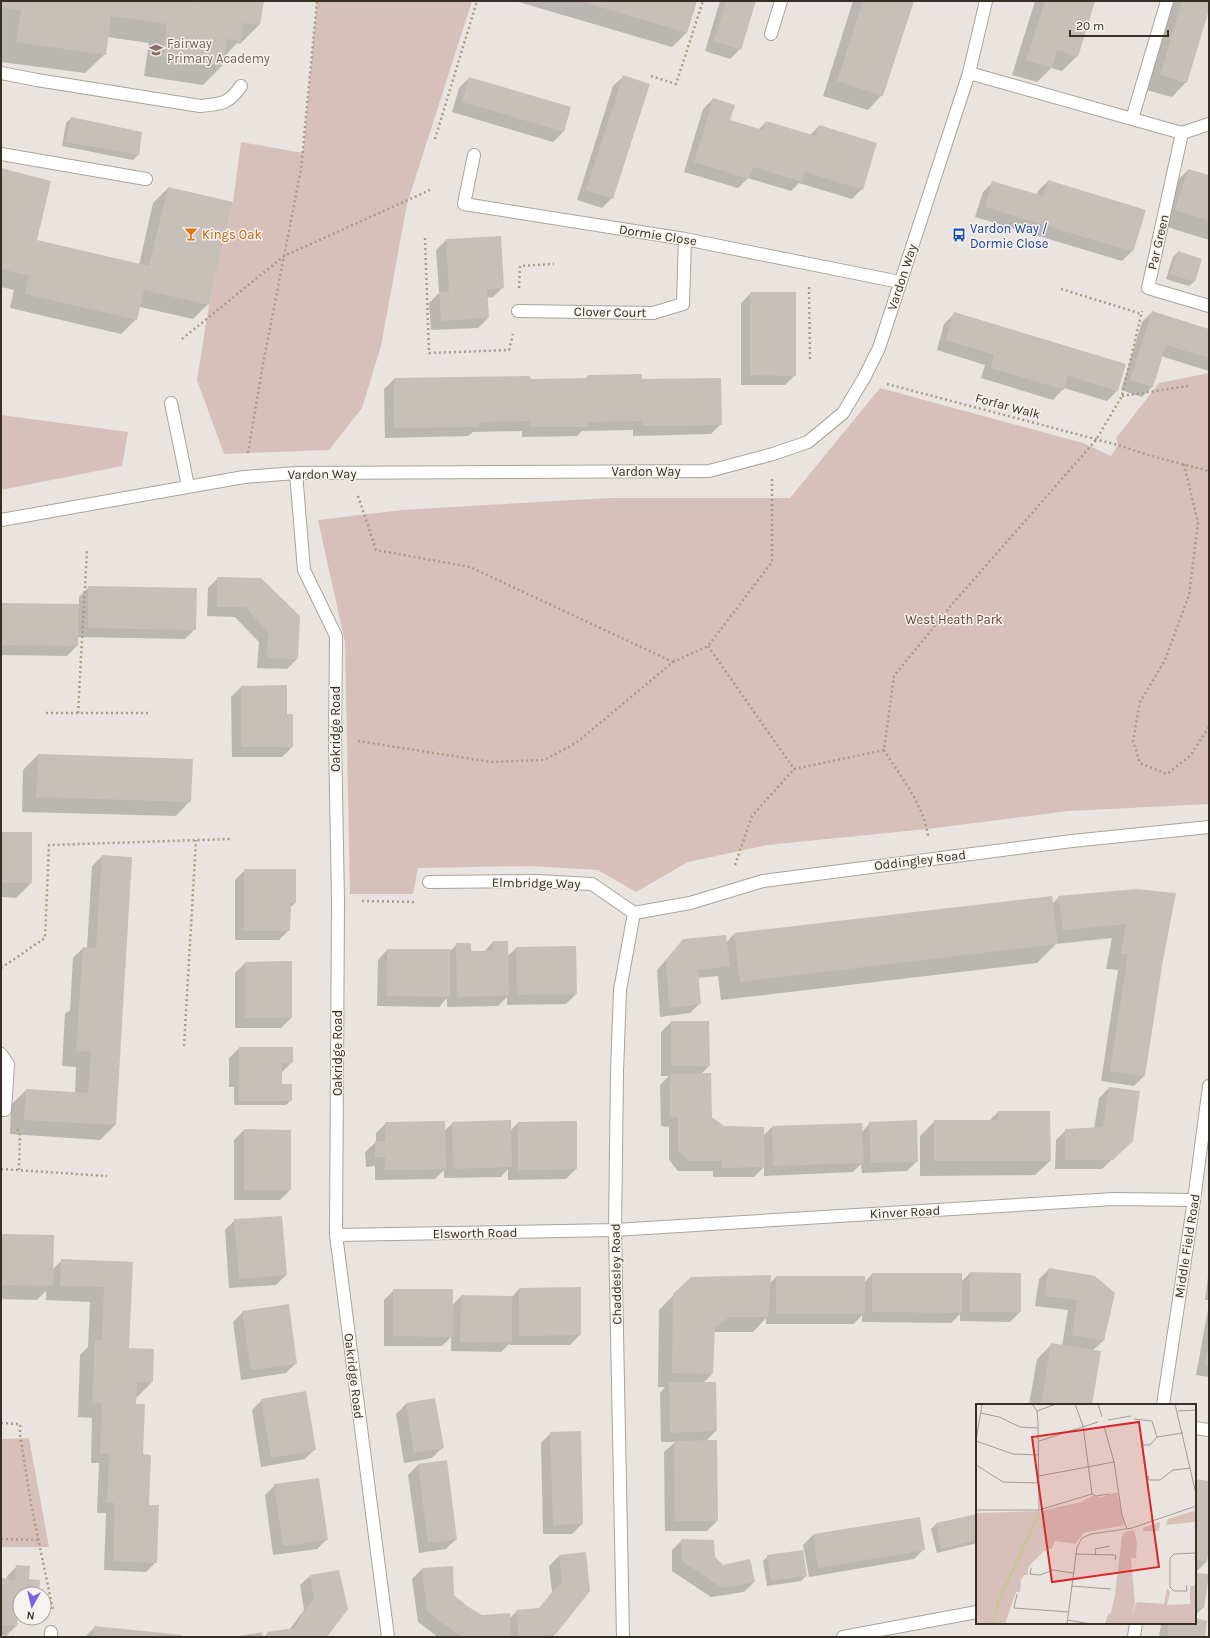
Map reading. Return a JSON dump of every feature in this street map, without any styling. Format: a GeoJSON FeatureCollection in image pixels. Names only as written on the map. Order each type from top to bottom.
{"type":"FeatureCollection","features":[{"type":"Feature","properties":{"kind":"street"},"geometry":{"type":"LineString","coordinates":[[771,34],[781,1]]}},
{"type":"Feature","properties":{"kind":"street","name":"Vardon Way"},"geometry":{"type":"LineString","coordinates":[[1,520],[244,477],[296,473],[709,471],[773,454],[808,442],[843,413],[864,378],[879,348],[969,73],[986,1]]}},
{"type":"Feature","properties":{"kind":"street"},"geometry":{"type":"LineString","coordinates":[[1132,119],[1167,1]]}},
{"type":"Feature","properties":{"kind":"street"},"geometry":{"type":"LineString","coordinates":[[1,73],[200,106],[218,105],[233,97],[241,86]]}},
{"type":"Feature","properties":{"kind":"street"},"geometry":{"type":"LineString","coordinates":[[969,73],[1182,133],[1209,124]]}},
{"type":"Feature","properties":{"kind":"street","name":"Par Green"},"geometry":{"type":"LineString","coordinates":[[1182,133],[1148,288],[1209,306]]}},
{"type":"Feature","properties":{"kind":"street"},"geometry":{"type":"LineString","coordinates":[[1,154],[146,179]]}},
{"type":"Feature","properties":{"kind":"street","name":"Dormie Close"},"geometry":{"type":"LineString","coordinates":[[474,155],[464,204],[685,239],[900,282]]}},
{"type":"Feature","properties":{"kind":"street","name":"Clover Court"},"geometry":{"type":"LineString","coordinates":[[518,311],[653,313],[683,304],[685,239]]}},
{"type":"Feature","properties":{"kind":"street"},"geometry":{"type":"LineString","coordinates":[[171,403],[188,486]]}},
{"type":"Feature","properties":{"kind":"street","name":"Oakridge Road"},"geometry":{"type":"LineString","coordinates":[[296,473],[304,570],[336,636],[335,738],[338,901],[336,1236],[388,1637]]}},
{"type":"Feature","properties":{"kind":"street","name":"Oddingley Road"},"geometry":{"type":"LineString","coordinates":[[634,913],[690,903],[762,881],[1072,841],[1209,827]]}},
{"type":"Feature","properties":{"kind":"street","name":"Elmbridge Way"},"geometry":{"type":"LineString","coordinates":[[429,882],[537,881],[592,884],[634,913]]}},
{"type":"Feature","properties":{"kind":"street","name":"Chaddesley Road"},"geometry":{"type":"LineString","coordinates":[[623,1637],[615,1230],[620,990],[634,913]]}},
{"type":"Feature","properties":{"kind":"street"},"geometry":{"type":"LineString","coordinates":[[1,1054],[8,1064],[3,1110]]}},
{"type":"Feature","properties":{"kind":"street","name":"Middle Field Road"},"geometry":{"type":"LineString","coordinates":[[1163,1404],[1206,1126],[1209,1086]]}},
{"type":"Feature","properties":{"kind":"street","name":"Kinver Road"},"geometry":{"type":"LineString","coordinates":[[615,1230],[1113,1200],[1194,1200]]}},
{"type":"Feature","properties":{"kind":"street","name":"Elsworth Road"},"geometry":{"type":"LineString","coordinates":[[336,1236],[615,1230]]}},
{"type":"Feature","properties":{"kind":"street"},"geometry":{"type":"LineString","coordinates":[[1196,1428],[1209,1430]]}},
{"type":"Feature","properties":{"kind":"street"},"geometry":{"type":"LineString","coordinates":[[843,1637],[976,1612]]}},
{"type":"Feature","properties":{"kind":"street"},"geometry":{"type":"LineString","coordinates":[[1134,1637],[1136,1624]]}},
{"type":"Feature","properties":{"kind":"path"},"geometry":{"type":"LineString","coordinates":[[244,477],[263,364],[301,169],[317,1]]}},
{"type":"Feature","properties":{"kind":"path"},"geometry":{"type":"LineString","coordinates":[[435,139],[477,1]]}},
{"type":"Feature","properties":{"kind":"path"},"geometry":{"type":"LineString","coordinates":[[650,76],[676,84],[703,1]]}},
{"type":"Feature","properties":{"kind":"path"},"geometry":{"type":"LineString","coordinates":[[182,339],[284,256],[430,190]]}},
{"type":"Feature","properties":{"kind":"path"},"geometry":{"type":"LineString","coordinates":[[425,238],[429,353],[509,350],[518,311],[520,266],[554,264]]}},
{"type":"Feature","properties":{"kind":"path"},"geometry":{"type":"LineString","coordinates":[[810,360],[809,284],[812,264]]}},
{"type":"Feature","properties":{"kind":"path"},"geometry":{"type":"LineString","coordinates":[[931,859],[927,829],[916,804],[884,750],[894,676],[954,602],[1096,440],[1122,396],[1148,288]]}},
{"type":"Feature","properties":{"kind":"path"},"geometry":{"type":"LineString","coordinates":[[1061,289],[1142,314]]}},
{"type":"Feature","properties":{"kind":"path","name":"Forfar Walk"},"geometry":{"type":"LineString","coordinates":[[864,378],[1118,445],[1148,455],[1209,471]]}},
{"type":"Feature","properties":{"kind":"path"},"geometry":{"type":"LineString","coordinates":[[1122,396],[1188,386]]}},
{"type":"Feature","properties":{"kind":"path"},"geometry":{"type":"LineString","coordinates":[[335,738],[491,762],[544,760],[576,743],[673,662],[708,646],[772,562],[773,454]]}},
{"type":"Feature","properties":{"kind":"path"},"geometry":{"type":"LineString","coordinates":[[1184,464],[1198,523],[1189,595],[1165,660],[1140,702],[1133,741],[1140,763],[1167,774],[1190,756],[1209,726]]}},
{"type":"Feature","properties":{"kind":"path"},"geometry":{"type":"LineString","coordinates":[[350,473],[376,550],[470,567],[673,662]]}},
{"type":"Feature","properties":{"kind":"path"},"geometry":{"type":"LineString","coordinates":[[78,713],[87,550]]}},
{"type":"Feature","properties":{"kind":"path"},"geometry":{"type":"LineString","coordinates":[[708,646],[794,769]]}},
{"type":"Feature","properties":{"kind":"path"},"geometry":{"type":"LineString","coordinates":[[46,713],[150,713]]}},
{"type":"Feature","properties":{"kind":"path"},"geometry":{"type":"LineString","coordinates":[[725,892],[752,816],[794,769],[884,750]]}},
{"type":"Feature","properties":{"kind":"path"},"geometry":{"type":"LineString","coordinates":[[1,968],[45,938],[49,845],[231,839]]}},
{"type":"Feature","properties":{"kind":"path"},"geometry":{"type":"LineString","coordinates":[[184,1046],[196,840]]}},
{"type":"Feature","properties":{"kind":"path"},"geometry":{"type":"LineString","coordinates":[[338,901],[421,902],[429,882]]}},
{"type":"Feature","properties":{"kind":"path"},"geometry":{"type":"LineString","coordinates":[[3,1110],[20,1135],[19,1170]]}},
{"type":"Feature","properties":{"kind":"path"},"geometry":{"type":"LineString","coordinates":[[1,1170],[108,1176]]}},
{"type":"Feature","properties":{"kind":"path"},"geometry":{"type":"LineString","coordinates":[[1,1423],[20,1424],[20,1435],[31,1504],[57,1626],[51,1634]]}},
{"type":"Feature","properties":{"kind":"path"},"geometry":{"type":"LineString","coordinates":[[1,1539],[38,1540]]}},
{"type":"Feature","properties":{"kind":"green space"},"geometry":{"type":"Polygon","coordinates":[[[317,1],[472,1],[407,204],[381,346],[362,408],[329,450],[224,454],[197,380],[209,305],[233,202],[241,142],[303,153],[317,1]]]}},
{"type":"Feature","properties":{"kind":"green space","name":"West Heath Park"},"geometry":{"type":"Polygon","coordinates":[[[1209,373],[1209,804],[1069,811],[927,829],[767,845],[688,862],[636,892],[598,870],[531,866],[418,868],[413,894],[350,894],[345,642],[318,520],[402,510],[609,498],[790,498],[880,388],[1083,443],[1111,456],[1118,445],[1116,438],[1159,383],[1209,373]]]}},
{"type":"Feature","properties":{"kind":"green space"},"geometry":{"type":"Polygon","coordinates":[[[1,415],[128,432],[122,466],[1,490],[1,415]]]}},
{"type":"Feature","properties":{"kind":"green space"},"geometry":{"type":"Polygon","coordinates":[[[29,1438],[49,1547],[1,1547],[1,1439],[29,1438]]]}},
{"type":"Feature","properties":{"kind":"building"},"geometry":{"type":"Polygon","coordinates":[[[1,1],[188,1],[200,3],[201,1],[264,1],[260,25],[244,23],[241,41],[227,39],[223,66],[163,57],[167,24],[111,16],[106,55],[16,42],[21,10],[1,7],[1,1]]]}},
{"type":"Feature","properties":{"kind":"building"},"geometry":{"type":"Polygon","coordinates":[[[580,1],[697,1],[687,33],[580,1]]]}},
{"type":"Feature","properties":{"kind":"building"},"geometry":{"type":"Polygon","coordinates":[[[726,1],[756,1],[741,50],[714,41],[726,1]]]}},
{"type":"Feature","properties":{"kind":"building"},"geometry":{"type":"Polygon","coordinates":[[[863,1],[914,1],[883,96],[837,81],[863,1]]]}},
{"type":"Feature","properties":{"kind":"building"},"geometry":{"type":"Polygon","coordinates":[[[1045,1],[1095,1],[1078,57],[1057,50],[1052,68],[1026,60],[1045,1]]]}},
{"type":"Feature","properties":{"kind":"building"},"geometry":{"type":"Polygon","coordinates":[[[1182,1],[1209,1],[1209,10],[1187,83],[1160,75],[1182,1]]]}},
{"type":"Feature","properties":{"kind":"building"},"geometry":{"type":"Polygon","coordinates":[[[623,75],[650,84],[613,199],[586,190],[623,75]]]}},
{"type":"Feature","properties":{"kind":"building"},"geometry":{"type":"Polygon","coordinates":[[[469,77],[571,107],[564,132],[462,102],[469,77]]]}},
{"type":"Feature","properties":{"kind":"building"},"geometry":{"type":"Polygon","coordinates":[[[713,98],[735,105],[730,120],[763,130],[766,121],[816,136],[819,125],[877,143],[863,190],[805,172],[802,182],[753,167],[749,179],[694,162],[713,98]]]}},
{"type":"Feature","properties":{"kind":"building"},"geometry":{"type":"Polygon","coordinates":[[[71,117],[142,132],[139,155],[66,142],[71,117]]]}},
{"type":"Feature","properties":{"kind":"building"},"geometry":{"type":"Polygon","coordinates":[[[1,168],[51,181],[37,240],[149,266],[168,187],[233,202],[209,305],[144,290],[137,320],[25,294],[29,276],[1,269],[1,168]]]}},
{"type":"Feature","properties":{"kind":"building"},"geometry":{"type":"Polygon","coordinates":[[[1188,169],[1209,175],[1209,221],[1175,210],[1188,169]]]}},
{"type":"Feature","properties":{"kind":"building"},"geometry":{"type":"Polygon","coordinates":[[[1048,180],[1146,210],[1133,252],[985,207],[992,181],[1043,196],[1048,180]]]}},
{"type":"Feature","properties":{"kind":"building"},"geometry":{"type":"Polygon","coordinates":[[[501,236],[504,288],[487,289],[489,318],[441,321],[439,292],[449,291],[446,239],[501,236]]]}},
{"type":"Feature","properties":{"kind":"building"},"geometry":{"type":"Polygon","coordinates":[[[1178,251],[1202,259],[1195,282],[1170,274],[1178,251]]]}},
{"type":"Feature","properties":{"kind":"building"},"geometry":{"type":"Polygon","coordinates":[[[750,292],[796,292],[796,376],[750,375],[750,292]]]}},
{"type":"Feature","properties":{"kind":"building"},"geometry":{"type":"Polygon","coordinates":[[[1152,311],[1209,329],[1209,358],[1166,345],[1153,387],[1130,380],[1152,311]]]}},
{"type":"Feature","properties":{"kind":"building"},"geometry":{"type":"Polygon","coordinates":[[[954,312],[1126,364],[1118,391],[1068,376],[1064,390],[991,368],[994,355],[946,340],[954,312]]]}},
{"type":"Feature","properties":{"kind":"building"},"geometry":{"type":"Polygon","coordinates":[[[642,374],[642,379],[721,378],[722,425],[642,426],[643,421],[588,422],[588,427],[531,427],[531,421],[479,422],[479,427],[394,428],[394,378],[530,376],[531,379],[588,378],[588,375],[642,374]]]}},
{"type":"Feature","properties":{"kind":"building"},"geometry":{"type":"Polygon","coordinates":[[[217,577],[261,578],[300,616],[298,659],[267,658],[268,632],[245,607],[217,607],[217,577]]]}},
{"type":"Feature","properties":{"kind":"building"},"geometry":{"type":"Polygon","coordinates":[[[88,586],[197,588],[196,630],[88,628],[88,586]]]}},
{"type":"Feature","properties":{"kind":"building"},"geometry":{"type":"Polygon","coordinates":[[[1,603],[79,604],[78,646],[1,645],[1,603]]]}},
{"type":"Feature","properties":{"kind":"building"},"geometry":{"type":"Polygon","coordinates":[[[287,685],[287,714],[293,714],[293,747],[241,747],[241,686],[287,685]]]}},
{"type":"Feature","properties":{"kind":"building"},"geometry":{"type":"Polygon","coordinates":[[[38,754],[193,759],[191,802],[36,797],[38,754]]]}},
{"type":"Feature","properties":{"kind":"building"},"geometry":{"type":"Polygon","coordinates":[[[1,832],[32,832],[32,883],[1,883],[1,832]]]}},
{"type":"Feature","properties":{"kind":"building"},"geometry":{"type":"Polygon","coordinates":[[[102,855],[132,857],[116,1125],[24,1120],[26,1089],[88,1093],[91,1052],[76,1051],[83,947],[96,948],[102,855]]]}},
{"type":"Feature","properties":{"kind":"building"},"geometry":{"type":"Polygon","coordinates":[[[244,869],[296,869],[296,903],[291,903],[290,931],[244,931],[244,869]]]}},
{"type":"Feature","properties":{"kind":"building"},"geometry":{"type":"Polygon","coordinates":[[[1136,889],[1176,893],[1163,960],[1145,1076],[1110,1071],[1128,954],[1121,954],[1126,924],[1063,930],[1058,896],[1136,889]]]}},
{"type":"Feature","properties":{"kind":"building"},"geometry":{"type":"Polygon","coordinates":[[[1052,896],[1058,944],[740,982],[734,933],[1052,896]]]}},
{"type":"Feature","properties":{"kind":"building"},"geometry":{"type":"Polygon","coordinates":[[[726,935],[730,966],[698,970],[701,1004],[669,1008],[666,960],[683,939],[726,935]]]}},
{"type":"Feature","properties":{"kind":"building"},"geometry":{"type":"Polygon","coordinates":[[[493,941],[508,941],[509,996],[457,997],[456,943],[471,943],[471,951],[493,951],[493,941]]]}},
{"type":"Feature","properties":{"kind":"building"},"geometry":{"type":"Polygon","coordinates":[[[576,946],[577,994],[517,995],[516,947],[576,946]]]}},
{"type":"Feature","properties":{"kind":"building"},"geometry":{"type":"Polygon","coordinates":[[[387,949],[450,949],[450,997],[387,996],[387,949]]]}},
{"type":"Feature","properties":{"kind":"building"},"geometry":{"type":"Polygon","coordinates":[[[292,961],[292,1018],[245,1018],[245,962],[292,961]]]}},
{"type":"Feature","properties":{"kind":"building"},"geometry":{"type":"Polygon","coordinates":[[[671,1021],[709,1021],[710,1066],[671,1066],[671,1021]]]}},
{"type":"Feature","properties":{"kind":"building"},"geometry":{"type":"Polygon","coordinates":[[[239,1047],[293,1047],[293,1063],[282,1063],[282,1084],[292,1084],[292,1101],[239,1101],[239,1047]]]}},
{"type":"Feature","properties":{"kind":"building"},"geometry":{"type":"Polygon","coordinates":[[[711,1073],[712,1117],[724,1126],[764,1127],[765,1167],[722,1168],[722,1161],[688,1161],[678,1150],[678,1117],[670,1117],[670,1074],[711,1073]]]}},
{"type":"Feature","properties":{"kind":"building"},"geometry":{"type":"Polygon","coordinates":[[[1109,1087],[1140,1091],[1133,1141],[1113,1160],[1065,1160],[1065,1129],[1103,1127],[1109,1087]]]}},
{"type":"Feature","properties":{"kind":"building"},"geometry":{"type":"Polygon","coordinates":[[[998,1111],[1050,1111],[1051,1161],[934,1161],[934,1120],[998,1120],[998,1111]]]}},
{"type":"Feature","properties":{"kind":"building"},"geometry":{"type":"Polygon","coordinates":[[[511,1120],[512,1167],[453,1169],[452,1122],[511,1120]]]}},
{"type":"Feature","properties":{"kind":"building"},"geometry":{"type":"Polygon","coordinates":[[[917,1120],[918,1162],[871,1163],[869,1122],[917,1120]]]}},
{"type":"Feature","properties":{"kind":"building"},"geometry":{"type":"Polygon","coordinates":[[[445,1121],[446,1169],[385,1170],[385,1157],[375,1157],[375,1141],[385,1141],[385,1122],[445,1121]]]}},
{"type":"Feature","properties":{"kind":"building"},"geometry":{"type":"Polygon","coordinates":[[[577,1121],[577,1169],[518,1170],[518,1122],[577,1121]]]}},
{"type":"Feature","properties":{"kind":"building"},"geometry":{"type":"Polygon","coordinates":[[[862,1123],[864,1163],[773,1166],[772,1126],[862,1123]]]}},
{"type":"Feature","properties":{"kind":"building"},"geometry":{"type":"Polygon","coordinates":[[[244,1129],[291,1130],[291,1190],[244,1190],[244,1129]]]}},
{"type":"Feature","properties":{"kind":"building"},"geometry":{"type":"Polygon","coordinates":[[[282,1216],[287,1275],[239,1279],[234,1219],[282,1216]]]}},
{"type":"Feature","properties":{"kind":"building"},"geometry":{"type":"Polygon","coordinates":[[[1,1234],[54,1235],[53,1286],[1,1285],[1,1234]]]}},
{"type":"Feature","properties":{"kind":"building"},"geometry":{"type":"Polygon","coordinates":[[[61,1259],[133,1262],[129,1348],[154,1349],[153,1382],[137,1382],[136,1404],[145,1404],[143,1454],[151,1455],[149,1505],[159,1505],[157,1563],[113,1561],[115,1503],[107,1503],[109,1454],[100,1453],[102,1403],[92,1403],[95,1340],[102,1340],[104,1287],[60,1286],[61,1259]]]}},
{"type":"Feature","properties":{"kind":"building"},"geometry":{"type":"Polygon","coordinates":[[[1049,1268],[1095,1276],[1115,1293],[1104,1341],[1072,1335],[1077,1300],[1044,1296],[1049,1268]]]}},
{"type":"Feature","properties":{"kind":"building"},"geometry":{"type":"Polygon","coordinates":[[[970,1272],[1021,1273],[1021,1312],[969,1312],[970,1272]]]}},
{"type":"Feature","properties":{"kind":"building"},"geometry":{"type":"Polygon","coordinates":[[[872,1273],[962,1273],[962,1313],[872,1312],[872,1273]]]}},
{"type":"Feature","properties":{"kind":"building"},"geometry":{"type":"Polygon","coordinates":[[[771,1275],[768,1317],[729,1317],[715,1328],[713,1374],[672,1373],[673,1294],[691,1277],[771,1275]]]}},
{"type":"Feature","properties":{"kind":"building"},"geometry":{"type":"Polygon","coordinates":[[[776,1276],[865,1276],[865,1314],[776,1314],[776,1276]]]}},
{"type":"Feature","properties":{"kind":"building"},"geometry":{"type":"Polygon","coordinates":[[[581,1287],[581,1335],[519,1336],[519,1288],[581,1287]]]}},
{"type":"Feature","properties":{"kind":"building"},"geometry":{"type":"Polygon","coordinates":[[[393,1289],[453,1289],[453,1337],[393,1336],[393,1289]]]}},
{"type":"Feature","properties":{"kind":"building"},"geometry":{"type":"Polygon","coordinates":[[[461,1295],[512,1296],[512,1342],[460,1342],[461,1295]]]}},
{"type":"Feature","properties":{"kind":"building"},"geometry":{"type":"Polygon","coordinates":[[[289,1304],[297,1364],[251,1370],[242,1311],[289,1304]]]}},
{"type":"Feature","properties":{"kind":"building"},"geometry":{"type":"Polygon","coordinates":[[[1051,1343],[1101,1351],[1092,1404],[1041,1404],[1051,1343]]]}},
{"type":"Feature","properties":{"kind":"building"},"geometry":{"type":"Polygon","coordinates":[[[1209,1348],[1209,1366],[1205,1365],[1209,1348]]]}},
{"type":"Feature","properties":{"kind":"building"},"geometry":{"type":"Polygon","coordinates":[[[669,1382],[716,1382],[717,1431],[670,1433],[669,1382]]]}},
{"type":"Feature","properties":{"kind":"building"},"geometry":{"type":"Polygon","coordinates":[[[306,1391],[316,1450],[271,1458],[261,1399],[306,1391]]]}},
{"type":"Feature","properties":{"kind":"building"},"geometry":{"type":"Polygon","coordinates":[[[435,1398],[444,1448],[414,1453],[406,1403],[435,1398]]]}},
{"type":"Feature","properties":{"kind":"building"},"geometry":{"type":"Polygon","coordinates":[[[581,1431],[583,1524],[553,1525],[550,1432],[581,1431]]]}},
{"type":"Feature","properties":{"kind":"building"},"geometry":{"type":"Polygon","coordinates":[[[717,1440],[718,1521],[675,1521],[674,1441],[717,1440]]]}},
{"type":"Feature","properties":{"kind":"building"},"geometry":{"type":"Polygon","coordinates":[[[447,1460],[457,1540],[428,1543],[418,1464],[447,1460]]]}},
{"type":"Feature","properties":{"kind":"building"},"geometry":{"type":"Polygon","coordinates":[[[319,1478],[328,1540],[283,1546],[274,1484],[319,1478]]]}},
{"type":"Feature","properties":{"kind":"building"},"geometry":{"type":"Polygon","coordinates":[[[1196,1479],[1209,1481],[1209,1549],[1207,1562],[1196,1560],[1196,1479]]]}},
{"type":"Feature","properties":{"kind":"building"},"geometry":{"type":"Polygon","coordinates":[[[976,1514],[976,1540],[941,1549],[936,1523],[976,1514]]]}},
{"type":"Feature","properties":{"kind":"building"},"geometry":{"type":"Polygon","coordinates":[[[920,1517],[925,1550],[818,1568],[813,1534],[920,1517]]]}},
{"type":"Feature","properties":{"kind":"building"},"geometry":{"type":"Polygon","coordinates":[[[681,1539],[714,1540],[715,1557],[723,1565],[750,1559],[755,1582],[722,1588],[682,1561],[681,1539]]]}},
{"type":"Feature","properties":{"kind":"building"},"geometry":{"type":"Polygon","coordinates":[[[803,1550],[807,1576],[771,1581],[767,1555],[803,1550]]]}},
{"type":"Feature","properties":{"kind":"building"},"geometry":{"type":"Polygon","coordinates":[[[586,1552],[590,1591],[556,1634],[539,1637],[519,1637],[516,1610],[539,1608],[562,1581],[559,1555],[586,1552]]]}},
{"type":"Feature","properties":{"kind":"building"},"geometry":{"type":"Polygon","coordinates":[[[16,1565],[30,1566],[29,1579],[40,1580],[40,1586],[12,1586],[12,1626],[1,1625],[1,1578],[15,1580],[16,1565]]]}},
{"type":"Feature","properties":{"kind":"building"},"geometry":{"type":"Polygon","coordinates":[[[453,1566],[454,1595],[467,1606],[482,1615],[510,1613],[511,1637],[461,1637],[427,1611],[422,1568],[453,1566]]]}},
{"type":"Feature","properties":{"kind":"building"},"geometry":{"type":"Polygon","coordinates":[[[339,1570],[348,1609],[327,1637],[268,1637],[267,1632],[295,1628],[301,1615],[314,1599],[310,1575],[339,1570]]]}},
{"type":"Feature","properties":{"kind":"building"},"geometry":{"type":"Polygon","coordinates":[[[1196,1573],[1209,1574],[1204,1608],[1196,1607],[1196,1573]]]}},
{"type":"Feature","properties":{"kind":"building"},"geometry":{"type":"Polygon","coordinates":[[[1196,1618],[1207,1621],[1205,1637],[1167,1637],[1169,1624],[1196,1624],[1196,1618]]]}},
{"type":"Feature","properties":{"kind":"building"},"geometry":{"type":"Polygon","coordinates":[[[94,1626],[182,1635],[181,1637],[93,1637],[94,1626]]]}},
{"type":"Feature","properties":{"kind":"building"},"geometry":{"type":"Polygon","coordinates":[[[262,1632],[263,1637],[239,1637],[239,1636],[262,1632]]]}},
{"type":"Feature","properties":{"kind":"place","name":"Fairway Primary Academy"},"geometry":{"type":"Point","coordinates":[156,50]}},
{"type":"Feature","properties":{"kind":"place","name":"Kings Oak"},"geometry":{"type":"Point","coordinates":[191,234]}},
{"type":"Feature","properties":{"kind":"place","name":"Vardon Way / Dormie Close"},"geometry":{"type":"Point","coordinates":[959,235]}}]}
